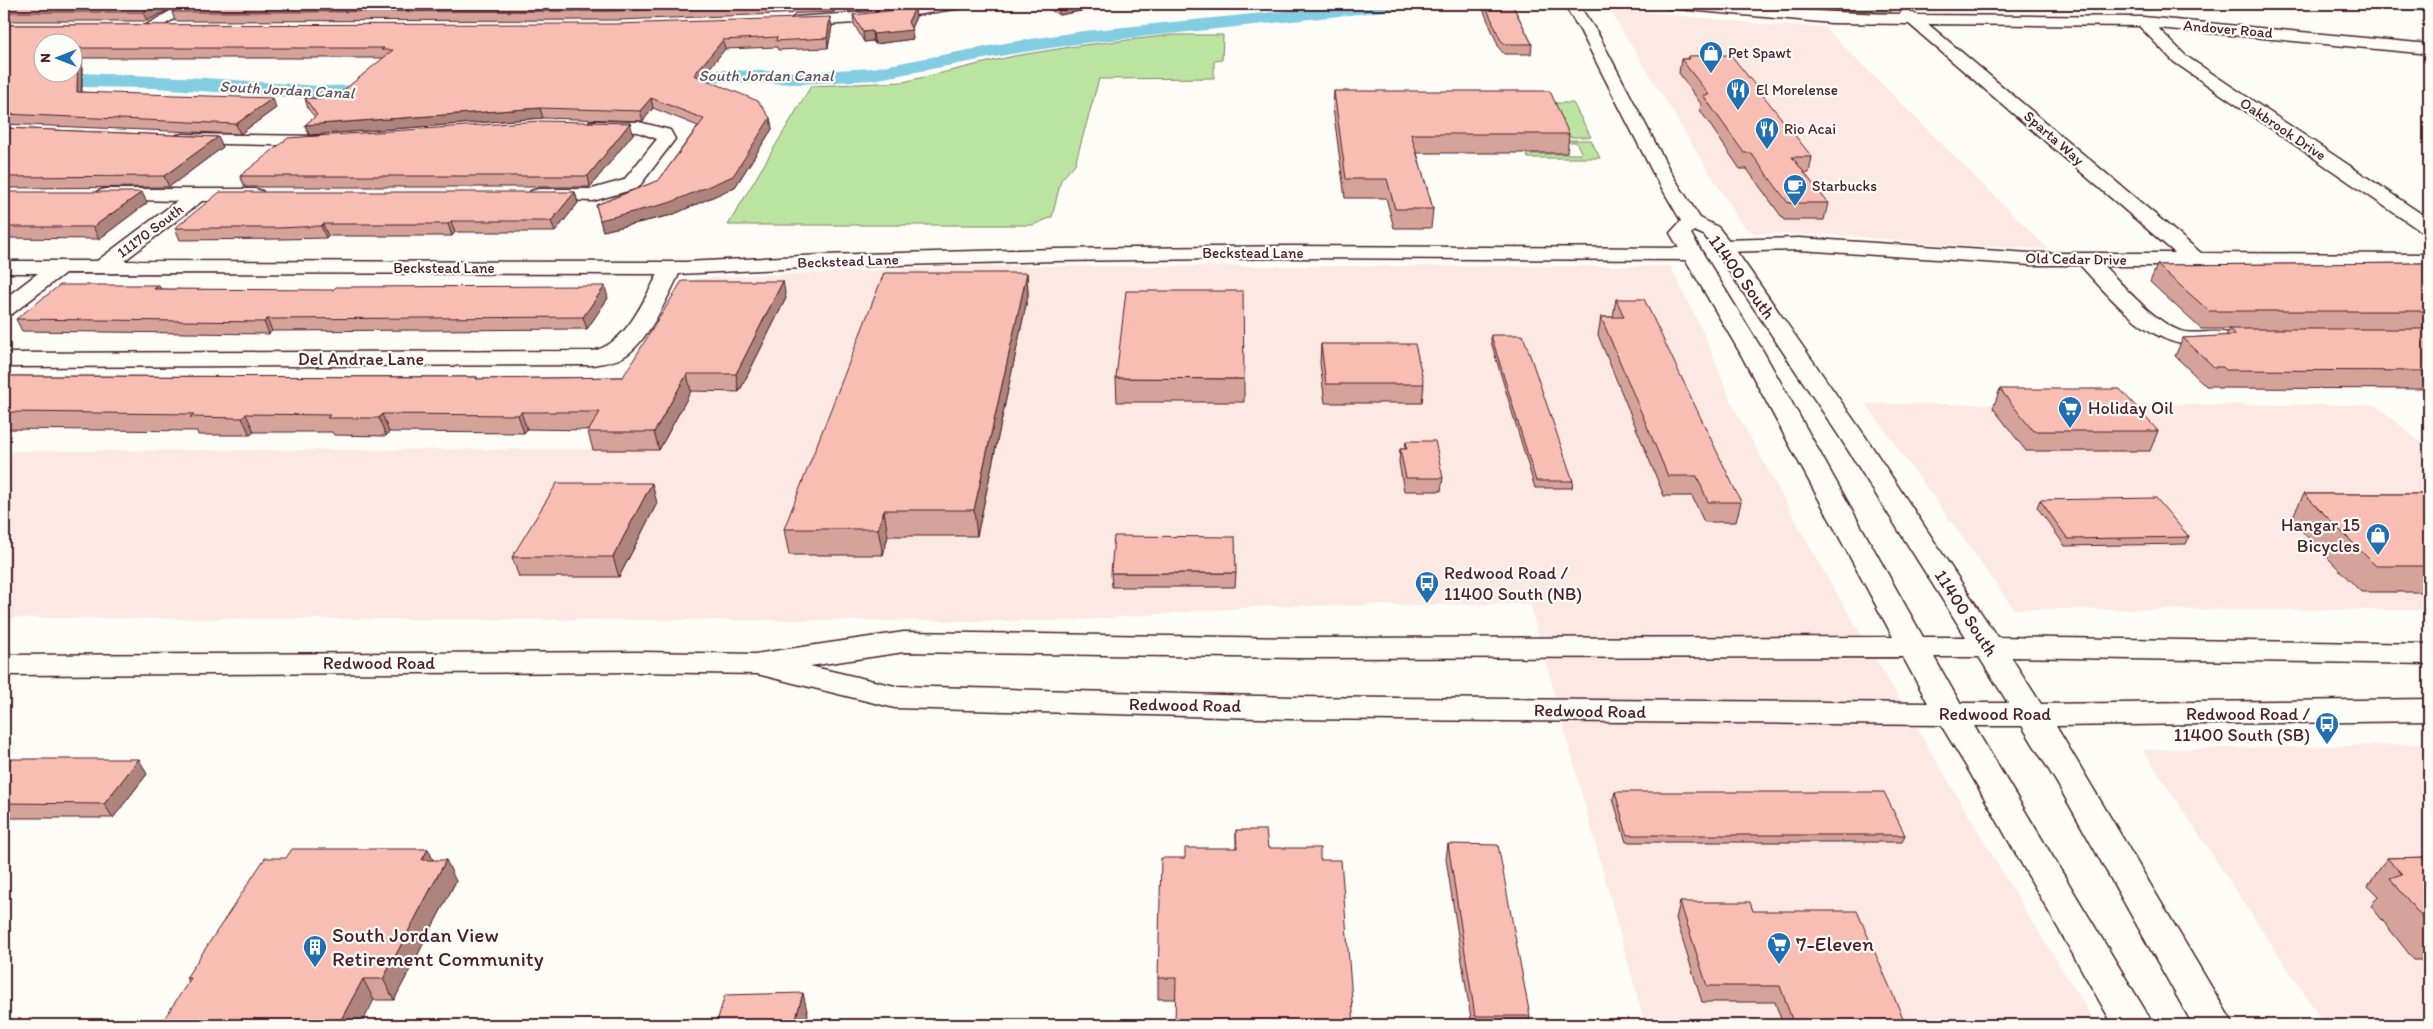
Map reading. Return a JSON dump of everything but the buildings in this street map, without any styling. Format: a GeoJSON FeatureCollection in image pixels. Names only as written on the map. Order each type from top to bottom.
{"type":"FeatureCollection","features":[{"type":"Feature","properties":{"kind":"street"},"geometry":{"type":"LineString","coordinates":[[149,28],[192,4]]}},
{"type":"Feature","properties":{"kind":"street"},"geometry":{"type":"LineString","coordinates":[[775,22],[870,17],[961,4]]}},
{"type":"Feature","properties":{"kind":"street","name":"11400 South"},"geometry":{"type":"LineString","coordinates":[[1571,4],[1589,32],[1662,173],[1692,222],[1711,231],[1852,436],[2070,776],[2214,1025]]}},
{"type":"Feature","properties":{"kind":"street","name":"Andover Road"},"geometry":{"type":"LineString","coordinates":[[1667,4],[1798,16],[2143,22],[2429,50]]}},
{"type":"Feature","properties":{"kind":"street","name":"Sparta Way"},"geometry":{"type":"LineString","coordinates":[[1894,4],[2196,259]]}},
{"type":"Feature","properties":{"kind":"street","name":"Oakbrook Drive"},"geometry":{"type":"LineString","coordinates":[[2143,22],[2180,59],[2429,228]]}},
{"type":"Feature","properties":{"kind":"street"},"geometry":{"type":"LineString","coordinates":[[129,28],[175,29]]}},
{"type":"Feature","properties":{"kind":"street"},"geometry":{"type":"LineString","coordinates":[[524,195],[593,195],[616,190],[631,184],[666,139],[664,134],[639,127],[582,126]]}},
{"type":"Feature","properties":{"kind":"street"},"geometry":{"type":"LineString","coordinates":[[168,138],[245,141],[342,140]]}},
{"type":"Feature","properties":{"kind":"street"},"geometry":{"type":"LineString","coordinates":[[91,195],[276,195]]}},
{"type":"Feature","properties":{"kind":"street","name":"11170 South"},"geometry":{"type":"LineString","coordinates":[[102,268],[197,195]]}},
{"type":"Feature","properties":{"kind":"street","name":"11400 South"},"geometry":{"type":"LineString","coordinates":[[1692,222],[1680,233],[1751,350],[1950,714],[1982,764],[2134,1025]]}},
{"type":"Feature","properties":{"kind":"street","name":"Old Cedar Drive"},"geometry":{"type":"LineString","coordinates":[[1722,246],[1800,244],[1949,254],[2086,260],[2429,260]]}},
{"type":"Feature","properties":{"kind":"street","name":"Beckstead Lane"},"geometry":{"type":"LineString","coordinates":[[4,267],[672,268],[822,261],[1056,255],[1289,252],[1693,254]]}},
{"type":"Feature","properties":{"kind":"street"},"geometry":{"type":"LineString","coordinates":[[2086,260],[2135,308],[2161,330],[2180,338],[2240,338]]}},
{"type":"Feature","properties":{"kind":"street"},"geometry":{"type":"LineString","coordinates":[[4,309],[60,268]]}},
{"type":"Feature","properties":{"kind":"street","name":"Del Andrae Lane"},"geometry":{"type":"LineString","coordinates":[[4,360],[593,358],[608,355],[620,348],[644,318],[672,268]]}},
{"type":"Feature","properties":{"kind":"street","name":"Redwood Road"},"geometry":{"type":"LineString","coordinates":[[4,665],[631,662],[755,664],[904,642],[1299,648],[1988,647],[2429,654]]}},
{"type":"Feature","properties":{"kind":"street","name":"Redwood Road"},"geometry":{"type":"LineString","coordinates":[[755,664],[895,697],[1292,708],[2032,715],[2429,710]]}},
{"type":"Feature","properties":{"kind":"shaded area"},"geometry":{"type":"Polygon","coordinates":[[[1634,11],[1773,25],[1824,27],[2048,249],[1950,245],[1837,235],[1754,233],[1740,222],[1611,12],[1634,11]]]}},
{"type":"Feature","properties":{"kind":"shaded area"},"geometry":{"type":"Polygon","coordinates":[[[976,266],[1670,266],[1704,334],[1733,406],[1820,565],[2026,912],[2097,1025],[1645,1025],[1530,604],[1267,606],[1067,621],[4,618],[4,451],[593,449],[686,298],[696,278],[976,266]]]}},
{"type":"Feature","properties":{"kind":"shaded area"},"geometry":{"type":"Polygon","coordinates":[[[1866,404],[2376,405],[2420,442],[2429,442],[2429,610],[2014,609],[1866,404]]]}},
{"type":"Feature","properties":{"kind":"shaded area"},"geometry":{"type":"Polygon","coordinates":[[[2429,744],[2429,1025],[2325,1025],[2143,750],[2429,744]]]}},
{"type":"Feature","properties":{"kind":"green space"},"geometry":{"type":"Polygon","coordinates":[[[1703,4],[1882,4],[1892,12],[1788,12],[1703,4]]]}},
{"type":"Feature","properties":{"kind":"green space"},"geometry":{"type":"Polygon","coordinates":[[[1173,35],[1223,35],[1222,60],[1214,61],[1214,78],[1099,79],[1075,164],[1061,180],[1052,217],[1033,225],[728,225],[811,86],[903,82],[1014,56],[1083,45],[1173,35]]]}},
{"type":"Feature","properties":{"kind":"green space"},"geometry":{"type":"Polygon","coordinates":[[[1495,103],[1573,103],[1591,137],[1565,137],[1495,103]]]}},
{"type":"Feature","properties":{"kind":"green space"},"geometry":{"type":"Polygon","coordinates":[[[1566,140],[1591,140],[1600,158],[1528,158],[1526,154],[1582,154],[1576,142],[1567,142],[1566,140]]]}},
{"type":"Feature","properties":{"kind":"waterway","name":"South Jordan Canal"},"geometry":{"type":"LineString","coordinates":[[658,74],[799,78],[873,74],[1011,48],[1084,37],[1405,4]]}},
{"type":"Feature","properties":{"kind":"waterway","name":"South Jordan Canal"},"geometry":{"type":"LineString","coordinates":[[2367,4],[2429,7]]}},
{"type":"Feature","properties":{"kind":"waterway","name":"South Jordan Canal"},"geometry":{"type":"LineString","coordinates":[[4,80],[156,82],[342,93],[388,91]]}},
{"type":"Feature","properties":{"kind":"place","name":"Pet Spawt"},"geometry":{"type":"Point","coordinates":[1711,74]}},
{"type":"Feature","properties":{"kind":"place","name":"El Morelense"},"geometry":{"type":"Point","coordinates":[1738,111]}},
{"type":"Feature","properties":{"kind":"place","name":"Rio Acai"},"geometry":{"type":"Point","coordinates":[1767,150]}},
{"type":"Feature","properties":{"kind":"place","name":"Starbucks"},"geometry":{"type":"Point","coordinates":[1795,207]}},
{"type":"Feature","properties":{"kind":"place","name":"Holiday Oil"},"geometry":{"type":"Point","coordinates":[2070,429]}},
{"type":"Feature","properties":{"kind":"place","name":"Hangar 15 Bicycles"},"geometry":{"type":"Point","coordinates":[2378,556]}},
{"type":"Feature","properties":{"kind":"place","name":"Redwood Road / 11400 South (NB)"},"geometry":{"type":"Point","coordinates":[1427,604]}},
{"type":"Feature","properties":{"kind":"place","name":"Redwood Road / 11400 South (SB)"},"geometry":{"type":"Point","coordinates":[2327,745]}},
{"type":"Feature","properties":{"kind":"place","name":"7-Eleven"},"geometry":{"type":"Point","coordinates":[1779,965]}},
{"type":"Feature","properties":{"kind":"place","name":"South Jordan View Retirement Community"},"geometry":{"type":"Point","coordinates":[315,968]}}]}
